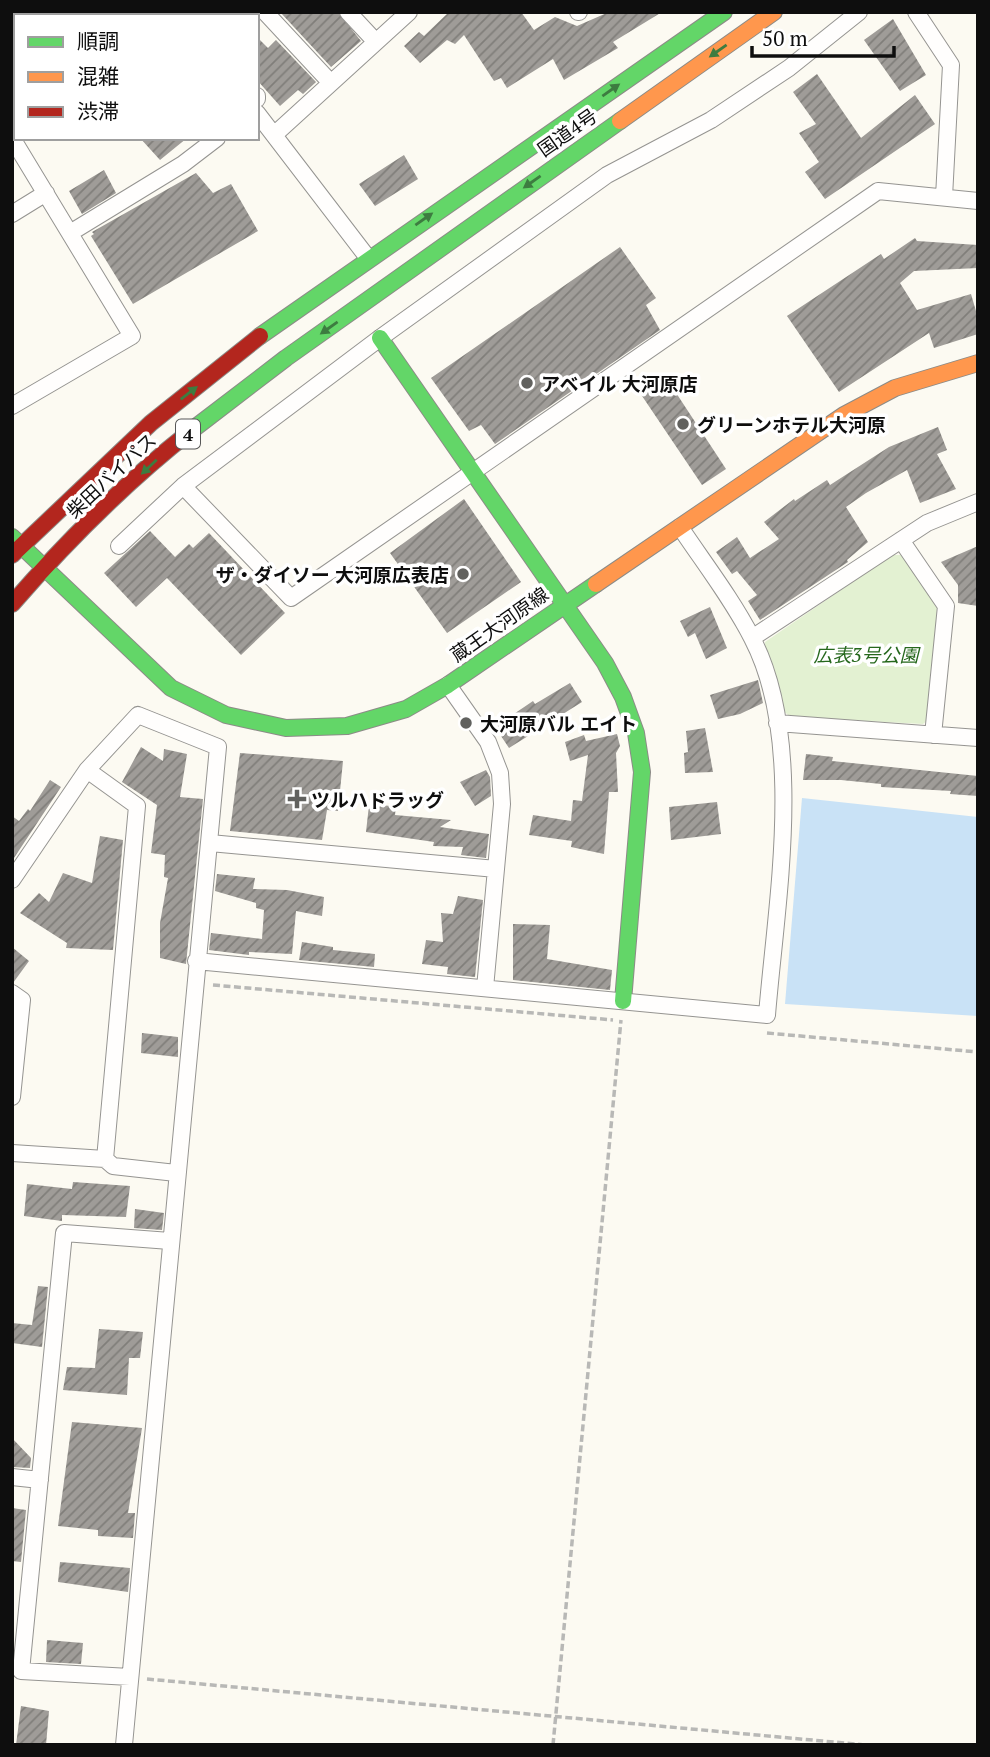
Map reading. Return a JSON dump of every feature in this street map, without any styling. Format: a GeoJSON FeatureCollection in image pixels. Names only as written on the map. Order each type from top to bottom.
{"type":"FeatureCollection","features":[{"type":"Feature","properties":{"kind":"main road","name":"国道4号"},"geometry":{"type":"LineString","coordinates":[[368,258],[724,12]]}},
{"type":"Feature","properties":{"kind":"main road","name":"国道4号"},"geometry":{"type":"LineString","coordinates":[[384,288],[774,12]]}},
{"type":"Feature","properties":{"kind":"main road","name":"柴田バイパス"},"geometry":{"type":"LineString","coordinates":[[15,545],[151,423],[270,328],[368,258]]}},
{"type":"Feature","properties":{"kind":"main road","name":"柴田バイパス"},"geometry":{"type":"LineString","coordinates":[[12,604],[45,566],[167,450],[286,358],[384,288]]}},
{"type":"Feature","properties":{"kind":"main road"},"geometry":{"type":"LineString","coordinates":[[380,338],[605,663],[623,696],[636,733],[642,772],[641,811],[623,1001]]}},
{"type":"Feature","properties":{"kind":"main road","name":"蔵王大河原線"},"geometry":{"type":"LineString","coordinates":[[15,545],[45,566],[171,688],[195,704],[237,719],[278,727],[319,729],[359,723],[405,709],[449,685],[563,604],[844,415],[895,388],[978,363]]}},
{"type":"Feature","properties":{"kind":"street"},"geometry":{"type":"LineString","coordinates":[[265,12],[331,83]]}},
{"type":"Feature","properties":{"kind":"street"},"geometry":{"type":"LineString","coordinates":[[348,12],[376,42]]}},
{"type":"Feature","properties":{"kind":"street"},"geometry":{"type":"LineString","coordinates":[[274,135],[409,12]]}},
{"type":"Feature","properties":{"kind":"street"},"geometry":{"type":"LineString","coordinates":[[119,546],[183,486],[380,338],[607,175],[711,120],[789,68],[859,12]]}},
{"type":"Feature","properties":{"kind":"street"},"geometry":{"type":"LineString","coordinates":[[916,12],[951,65],[944,197]]}},
{"type":"Feature","properties":{"kind":"street"},"geometry":{"type":"LineString","coordinates":[[259,116],[368,258]]}},
{"type":"Feature","properties":{"kind":"street"},"geometry":{"type":"LineString","coordinates":[[12,138],[132,336],[12,406]]}},
{"type":"Feature","properties":{"kind":"street"},"geometry":{"type":"LineString","coordinates":[[70,233],[198,143]]}},
{"type":"Feature","properties":{"kind":"street"},"geometry":{"type":"LineString","coordinates":[[183,486],[291,598],[878,191],[978,201]]}},
{"type":"Feature","properties":{"kind":"street"},"geometry":{"type":"LineString","coordinates":[[12,214],[46,193]]}},
{"type":"Feature","properties":{"kind":"street"},"geometry":{"type":"LineString","coordinates":[[752,638],[927,523],[978,502]]}},
{"type":"Feature","properties":{"kind":"street"},"geometry":{"type":"LineString","coordinates":[[196,961],[767,1016],[783,817],[777,723],[765,670],[752,638],[680,527]]}},
{"type":"Feature","properties":{"kind":"street"},"geometry":{"type":"LineString","coordinates":[[901,540],[946,606],[933,735]]}},
{"type":"Feature","properties":{"kind":"street"},"geometry":{"type":"LineString","coordinates":[[449,685],[488,742],[500,773],[502,804],[485,988]]}},
{"type":"Feature","properties":{"kind":"street"},"geometry":{"type":"LineString","coordinates":[[12,880],[87,770],[138,715],[218,747],[124,1745]]}},
{"type":"Feature","properties":{"kind":"street"},"geometry":{"type":"LineString","coordinates":[[777,723],[978,738]]}},
{"type":"Feature","properties":{"kind":"street"},"geometry":{"type":"LineString","coordinates":[[87,770],[137,806],[105,1159]]}},
{"type":"Feature","properties":{"kind":"street"},"geometry":{"type":"LineString","coordinates":[[210,843],[496,869]]}},
{"type":"Feature","properties":{"kind":"street"},"geometry":{"type":"LineString","coordinates":[[12,993],[22,1000],[12,1097]]}},
{"type":"Feature","properties":{"kind":"street"},"geometry":{"type":"LineString","coordinates":[[12,1153],[105,1159],[113,1166],[176,1173]]}},
{"type":"Feature","properties":{"kind":"street"},"geometry":{"type":"LineString","coordinates":[[130,1677],[22,1671],[64,1233],[170,1241]]}},
{"type":"Feature","properties":{"kind":"street"},"geometry":{"type":"LineString","coordinates":[[12,1477],[40,1480]]}},
{"type":"Feature","properties":{"kind":"path"},"geometry":{"type":"LineString","coordinates":[[194,984],[621,1020]]}},
{"type":"Feature","properties":{"kind":"path"},"geometry":{"type":"LineString","coordinates":[[554,1745],[623,1001]]}},
{"type":"Feature","properties":{"kind":"path"},"geometry":{"type":"LineString","coordinates":[[758,1032],[978,1052]]}},
{"type":"Feature","properties":{"kind":"path"},"geometry":{"type":"LineString","coordinates":[[130,1677],[866,1745]]}},
{"type":"Feature","properties":{"kind":"green space","name":"広表3号公園"},"geometry":{"type":"Polygon","coordinates":[[[892,555],[902,555],[937,607],[930,718],[923,724],[791,717],[783,711],[765,652],[765,642],[892,555]]]}},
{"type":"Feature","properties":{"kind":"water"},"geometry":{"type":"Polygon","coordinates":[[[802,798],[978,817],[978,1016],[785,1004],[802,798]]]}},
{"type":"Feature","properties":{"kind":"building"},"geometry":{"type":"Polygon","coordinates":[[[280,12],[338,12],[361,41],[331,67],[280,12]]]}},
{"type":"Feature","properties":{"kind":"building"},"geometry":{"type":"Polygon","coordinates":[[[449,12],[521,12],[534,30],[555,17],[577,26],[609,12],[662,12],[613,42],[618,48],[564,80],[553,59],[507,88],[501,78],[494,81],[464,35],[455,44],[447,40],[420,63],[404,46],[419,32],[424,36],[449,12]]]}},
{"type":"Feature","properties":{"kind":"building"},"geometry":{"type":"Polygon","coordinates":[[[893,19],[926,75],[900,91],[864,40],[893,19]]]}},
{"type":"Feature","properties":{"kind":"building"},"geometry":{"type":"Polygon","coordinates":[[[259,39],[268,48],[276,40],[316,82],[303,94],[298,90],[280,106],[259,82],[259,39]]]}},
{"type":"Feature","properties":{"kind":"building"},"geometry":{"type":"Polygon","coordinates":[[[817,74],[861,138],[915,95],[935,124],[825,199],[805,172],[819,162],[799,133],[816,124],[793,92],[817,74]]]}},
{"type":"Feature","properties":{"kind":"building"},"geometry":{"type":"Polygon","coordinates":[[[142,140],[185,140],[160,160],[142,140]]]}},
{"type":"Feature","properties":{"kind":"building"},"geometry":{"type":"Polygon","coordinates":[[[404,155],[418,179],[375,206],[359,184],[404,155]]]}},
{"type":"Feature","properties":{"kind":"building"},"geometry":{"type":"Polygon","coordinates":[[[104,170],[116,193],[82,214],[69,191],[104,170]]]}},
{"type":"Feature","properties":{"kind":"building"},"geometry":{"type":"Polygon","coordinates":[[[196,173],[213,193],[231,184],[258,231],[133,304],[91,236],[94,234],[92,232],[196,173]]]}},
{"type":"Feature","properties":{"kind":"building"},"geometry":{"type":"Polygon","coordinates":[[[915,238],[917,241],[978,245],[978,268],[914,271],[900,283],[917,310],[971,294],[978,318],[978,334],[934,348],[929,333],[839,392],[787,316],[881,254],[884,259],[915,238]]]}},
{"type":"Feature","properties":{"kind":"building"},"geometry":{"type":"Polygon","coordinates":[[[620,247],[656,298],[646,305],[660,330],[495,444],[481,425],[469,431],[431,378],[620,247]]]}},
{"type":"Feature","properties":{"kind":"building"},"geometry":{"type":"Polygon","coordinates":[[[663,373],[726,469],[702,485],[638,390],[663,373]]]}},
{"type":"Feature","properties":{"kind":"building"},"geometry":{"type":"Polygon","coordinates":[[[938,427],[947,450],[937,454],[956,489],[920,503],[907,470],[866,493],[846,507],[868,542],[847,560],[848,562],[760,620],[748,601],[757,595],[737,571],[732,574],[716,552],[737,537],[750,558],[779,539],[764,522],[794,499],[795,501],[827,480],[830,485],[889,447],[938,427]]]}},
{"type":"Feature","properties":{"kind":"building"},"geometry":{"type":"Polygon","coordinates":[[[464,499],[521,582],[447,633],[390,553],[464,499]]]}},
{"type":"Feature","properties":{"kind":"building"},"geometry":{"type":"Polygon","coordinates":[[[150,531],[175,557],[189,544],[193,548],[209,533],[285,613],[241,655],[167,578],[136,607],[104,573],[150,531]]]}},
{"type":"Feature","properties":{"kind":"building"},"geometry":{"type":"Polygon","coordinates":[[[978,546],[978,606],[958,603],[958,585],[941,562],[978,546]]]}},
{"type":"Feature","properties":{"kind":"building"},"geometry":{"type":"Polygon","coordinates":[[[710,607],[727,648],[706,659],[695,633],[688,637],[680,621],[710,607]]]}},
{"type":"Feature","properties":{"kind":"building"},"geometry":{"type":"Polygon","coordinates":[[[758,680],[763,703],[740,714],[718,719],[710,695],[758,680]]]}},
{"type":"Feature","properties":{"kind":"building"},"geometry":{"type":"Polygon","coordinates":[[[570,683],[582,702],[509,748],[495,727],[533,701],[535,704],[570,683]]]}},
{"type":"Feature","properties":{"kind":"building"},"geometry":{"type":"Polygon","coordinates":[[[705,728],[713,772],[685,773],[684,753],[688,752],[686,731],[705,728]]]}},
{"type":"Feature","properties":{"kind":"building"},"geometry":{"type":"Polygon","coordinates":[[[617,734],[620,746],[616,753],[618,792],[609,792],[604,854],[571,847],[572,841],[529,835],[533,815],[571,821],[573,800],[582,801],[588,755],[570,761],[565,742],[584,735],[586,741],[617,734]]]}},
{"type":"Feature","properties":{"kind":"building"},"geometry":{"type":"Polygon","coordinates":[[[141,747],[163,761],[164,749],[187,754],[180,797],[203,799],[186,964],[160,958],[160,923],[168,878],[164,877],[165,855],[151,853],[157,805],[122,782],[141,747]]]}},
{"type":"Feature","properties":{"kind":"building"},"geometry":{"type":"Polygon","coordinates":[[[240,753],[343,761],[338,811],[327,810],[322,840],[230,831],[240,753]]]}},
{"type":"Feature","properties":{"kind":"building"},"geometry":{"type":"Polygon","coordinates":[[[806,754],[833,757],[832,761],[978,776],[978,796],[950,794],[951,791],[881,787],[881,784],[841,780],[803,780],[806,754]]]}},
{"type":"Feature","properties":{"kind":"building"},"geometry":{"type":"Polygon","coordinates":[[[486,770],[490,777],[491,796],[475,806],[460,782],[486,770]]]}},
{"type":"Feature","properties":{"kind":"building"},"geometry":{"type":"Polygon","coordinates":[[[50,780],[61,787],[12,861],[12,816],[19,821],[28,809],[30,811],[50,780]]]}},
{"type":"Feature","properties":{"kind":"building"},"geometry":{"type":"Polygon","coordinates":[[[717,802],[721,834],[671,840],[669,807],[717,802]]]}},
{"type":"Feature","properties":{"kind":"building"},"geometry":{"type":"Polygon","coordinates":[[[369,805],[396,806],[395,815],[451,820],[440,827],[489,834],[486,858],[461,855],[463,847],[433,846],[434,842],[366,832],[369,805]]]}},
{"type":"Feature","properties":{"kind":"building"},"geometry":{"type":"Polygon","coordinates":[[[100,836],[123,840],[113,950],[66,948],[67,943],[20,913],[39,893],[49,902],[63,873],[92,883],[100,836]]]}},
{"type":"Feature","properties":{"kind":"building"},"geometry":{"type":"Polygon","coordinates":[[[217,874],[255,878],[253,889],[287,890],[324,897],[322,916],[296,911],[292,954],[249,952],[249,955],[209,950],[211,933],[262,939],[264,910],[256,908],[256,903],[215,891],[217,874]]]}},
{"type":"Feature","properties":{"kind":"building"},"geometry":{"type":"Polygon","coordinates":[[[458,896],[483,900],[475,977],[447,974],[448,967],[422,964],[426,940],[443,942],[441,913],[453,914],[458,896]]]}},
{"type":"Feature","properties":{"kind":"building"},"geometry":{"type":"Polygon","coordinates":[[[513,924],[550,925],[547,959],[612,970],[610,990],[513,980],[513,924]]]}},
{"type":"Feature","properties":{"kind":"building"},"geometry":{"type":"Polygon","coordinates":[[[302,942],[333,947],[333,950],[375,954],[374,967],[299,960],[302,942]]]}},
{"type":"Feature","properties":{"kind":"building"},"geometry":{"type":"Polygon","coordinates":[[[12,947],[29,961],[13,983],[12,983],[12,947]]]}},
{"type":"Feature","properties":{"kind":"building"},"geometry":{"type":"Polygon","coordinates":[[[142,1033],[178,1037],[178,1057],[141,1053],[142,1033]]]}},
{"type":"Feature","properties":{"kind":"building"},"geometry":{"type":"Polygon","coordinates":[[[73,1182],[130,1186],[126,1217],[62,1215],[62,1221],[24,1216],[27,1184],[72,1189],[73,1182]]]}},
{"type":"Feature","properties":{"kind":"building"},"geometry":{"type":"Polygon","coordinates":[[[135,1209],[164,1213],[162,1230],[134,1228],[135,1209]]]}},
{"type":"Feature","properties":{"kind":"building"},"geometry":{"type":"Polygon","coordinates":[[[38,1286],[48,1287],[42,1347],[12,1343],[12,1323],[32,1325],[38,1286]]]}},
{"type":"Feature","properties":{"kind":"building"},"geometry":{"type":"Polygon","coordinates":[[[99,1329],[143,1332],[140,1358],[129,1358],[127,1395],[63,1390],[67,1367],[95,1368],[99,1329]]]}},
{"type":"Feature","properties":{"kind":"building"},"geometry":{"type":"Polygon","coordinates":[[[72,1422],[142,1428],[128,1513],[135,1513],[133,1538],[98,1536],[98,1530],[58,1526],[72,1422]]]}},
{"type":"Feature","properties":{"kind":"building"},"geometry":{"type":"Polygon","coordinates":[[[12,1438],[31,1458],[30,1468],[12,1467],[12,1438]]]}},
{"type":"Feature","properties":{"kind":"building"},"geometry":{"type":"Polygon","coordinates":[[[12,1508],[26,1510],[21,1562],[12,1561],[12,1508]]]}},
{"type":"Feature","properties":{"kind":"building"},"geometry":{"type":"Polygon","coordinates":[[[60,1562],[130,1568],[128,1592],[58,1582],[60,1562]]]}},
{"type":"Feature","properties":{"kind":"building"},"geometry":{"type":"Polygon","coordinates":[[[47,1640],[83,1643],[81,1664],[46,1662],[47,1640]]]}},
{"type":"Feature","properties":{"kind":"building"},"geometry":{"type":"Polygon","coordinates":[[[21,1706],[49,1711],[46,1745],[16,1745],[21,1706]]]}},
{"type":"Feature","properties":{"kind":"traffic: fast"},"geometry":{"type":"LineString","coordinates":[[260,336],[724,12]]}},
{"type":"Feature","properties":{"kind":"traffic: fast"},"geometry":{"type":"LineString","coordinates":[[192,430],[286,358],[620,121]]}},
{"type":"Feature","properties":{"kind":"traffic: fast"},"geometry":{"type":"LineString","coordinates":[[380,338],[605,663],[623,697],[636,733],[642,772],[623,1001]]}},
{"type":"Feature","properties":{"kind":"traffic: fast"},"geometry":{"type":"LineString","coordinates":[[12,537],[171,688],[226,715],[286,728],[347,726],[406,709],[448,685],[596,584]]}},
{"type":"Feature","properties":{"kind":"traffic: slow"},"geometry":{"type":"LineString","coordinates":[[620,121],[774,12]]}},
{"type":"Feature","properties":{"kind":"traffic: slow"},"geometry":{"type":"LineString","coordinates":[[596,584],[844,415],[895,388],[978,363]]}},
{"type":"Feature","properties":{"kind":"traffic: jam"},"geometry":{"type":"LineString","coordinates":[[12,555],[151,423],[260,336]]}},
{"type":"Feature","properties":{"kind":"traffic: jam"},"geometry":{"type":"LineString","coordinates":[[12,604],[98,513],[192,430]]}},
{"type":"Feature","properties":{"kind":"place","name":"アベイル 大河原店"},"geometry":{"type":"Point","coordinates":[527,383]}},
{"type":"Feature","properties":{"kind":"place","name":"グリーンホテル大河原"},"geometry":{"type":"Point","coordinates":[683,424]}},
{"type":"Feature","properties":{"kind":"place","name":"ザ・ダイソー 大河原広表店"},"geometry":{"type":"Point","coordinates":[463,574]}},
{"type":"Feature","properties":{"kind":"place","name":"大河原バル エイト"},"geometry":{"type":"Point","coordinates":[466,723]}},
{"type":"Feature","properties":{"kind":"place","name":"ツルハドラッグ"},"geometry":{"type":"Point","coordinates":[297,799]}}]}
